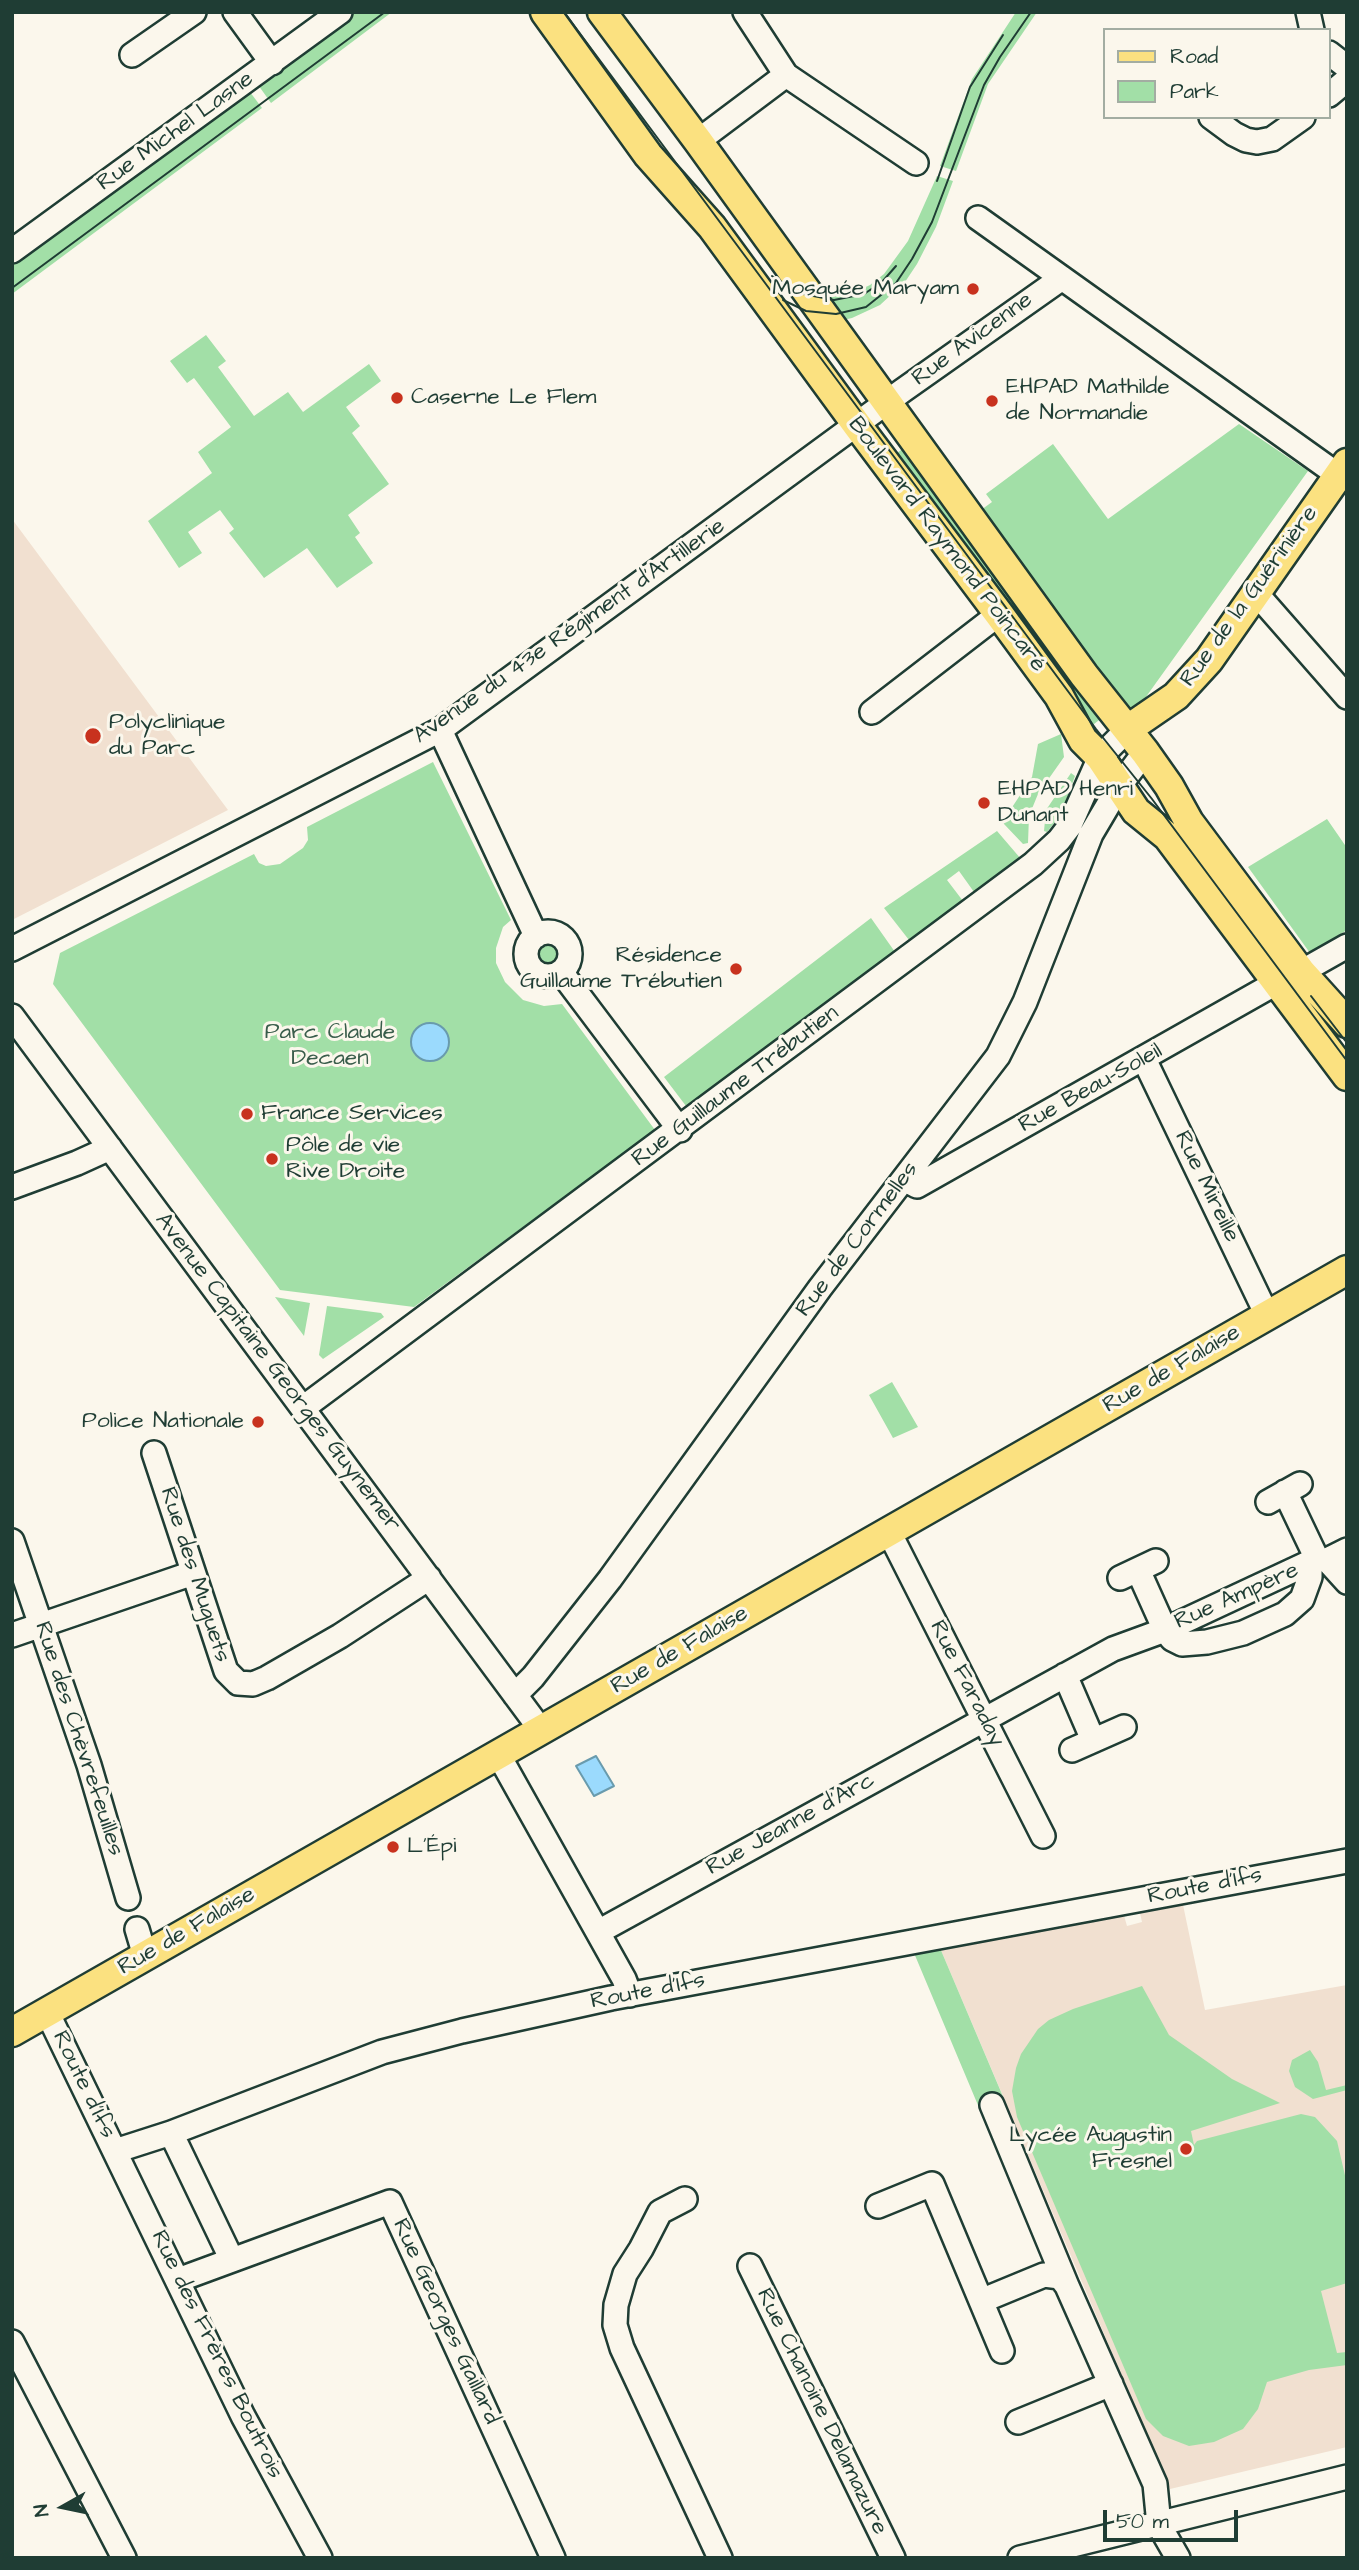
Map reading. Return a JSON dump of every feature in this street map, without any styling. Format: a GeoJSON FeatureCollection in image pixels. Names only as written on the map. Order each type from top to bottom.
{"type":"FeatureCollection","features":[{"type":"Feature","properties":{"kind":"main road","name":"Boulevard Raymond Poincaré"},"geometry":{"type":"LineString","coordinates":[[545,12],[649,155],[712,227],[999,614],[1059,696],[1083,740],[1100,757],[1136,811],[1168,837],[1289,977],[1347,1023]]}},
{"type":"Feature","properties":{"kind":"main road","name":"Boulevard Raymond Poincaré"},"geometry":{"type":"LineString","coordinates":[[603,12],[1084,675],[1128,729],[1169,786],[1189,822],[1289,977],[1347,1076]]}},
{"type":"Feature","properties":{"kind":"main road","name":"Rue de la Guérinière"},"geometry":{"type":"LineString","coordinates":[[1128,729],[1176,696],[1209,660],[1342,469]]}},
{"type":"Feature","properties":{"kind":"main road","name":"Rue de la Guérinière"},"geometry":{"type":"LineString","coordinates":[[1145,752],[1157,735],[1176,696]]}},
{"type":"Feature","properties":{"kind":"main road","name":"Rue de Falaise"},"geometry":{"type":"LineString","coordinates":[[12,2032],[1347,1270]]}},
{"type":"Feature","properties":{"kind":"street"},"geometry":{"type":"LineString","coordinates":[[132,55],[194,12]]}},
{"type":"Feature","properties":{"kind":"street"},"geometry":{"type":"LineString","coordinates":[[234,12],[272,63]]}},
{"type":"Feature","properties":{"kind":"street","name":"Rue Michel Lasne"},"geometry":{"type":"LineString","coordinates":[[12,251],[340,12]]}},
{"type":"Feature","properties":{"kind":"street"},"geometry":{"type":"LineString","coordinates":[[745,12],[786,75],[916,163]]}},
{"type":"Feature","properties":{"kind":"street"},"geometry":{"type":"LineString","coordinates":[[1331,54],[1347,67]]}},
{"type":"Feature","properties":{"kind":"street"},"geometry":{"type":"LineString","coordinates":[[698,141],[786,75]]}},
{"type":"Feature","properties":{"kind":"street"},"geometry":{"type":"LineString","coordinates":[[1331,93],[1347,80]]}},
{"type":"Feature","properties":{"kind":"street"},"geometry":{"type":"LineString","coordinates":[[1214,119],[1234,134],[1257,142],[1272,139],[1300,119]]}},
{"type":"Feature","properties":{"kind":"street"},"geometry":{"type":"LineString","coordinates":[[978,218],[1342,469]]}},
{"type":"Feature","properties":{"kind":"street","name":"Rue Avicenne"},"geometry":{"type":"LineString","coordinates":[[886,403],[1062,278]]}},
{"type":"Feature","properties":{"kind":"street","name":"Avenue du 43e Régiment d'Artillerie"},"geometry":{"type":"LineString","coordinates":[[12,949],[440,730],[886,403]]}},
{"type":"Feature","properties":{"kind":"street"},"geometry":{"type":"LineString","coordinates":[[1255,592],[1347,697]]}},
{"type":"Feature","properties":{"kind":"street"},"geometry":{"type":"LineString","coordinates":[[872,712],[999,614]]}},
{"type":"Feature","properties":{"kind":"street","name":"Rue Guillaume Trébutien"},"geometry":{"type":"LineString","coordinates":[[303,1408],[680,1130],[1045,855],[1069,827],[1100,757],[1128,729]]}},
{"type":"Feature","properties":{"kind":"street"},"geometry":{"type":"LineString","coordinates":[[440,730],[536,936]]}},
{"type":"Feature","properties":{"kind":"street","name":"Rue de Cormelles"},"geometry":{"type":"LineString","coordinates":[[515,1695],[533,1677],[610,1579],[820,1287],[998,1056],[1025,1002],[1091,834],[1120,785],[1145,752]]}},
{"type":"Feature","properties":{"kind":"street"},"geometry":{"type":"LineString","coordinates":[[1045,855],[1058,850],[1069,852],[1075,865],[1075,873]]}},
{"type":"Feature","properties":{"kind":"street"},"geometry":{"type":"LineString","coordinates":[[556,933],[566,942],[570,955],[561,972],[541,975],[530,966],[527,946],[536,936],[556,933]]}},
{"type":"Feature","properties":{"kind":"street","name":"Rue Beau-Soleil"},"geometry":{"type":"LineString","coordinates":[[904,1179],[917,1186],[1347,946]]}},
{"type":"Feature","properties":{"kind":"street"},"geometry":{"type":"LineString","coordinates":[[561,972],[680,1130]]}},
{"type":"Feature","properties":{"kind":"street","name":"Avenue Capitaine Georges Guynemer"},"geometry":{"type":"LineString","coordinates":[[12,1016],[541,1730]]}},
{"type":"Feature","properties":{"kind":"street","name":"Rue Mireille"},"geometry":{"type":"LineString","coordinates":[[1144,1059],[1267,1315]]}},
{"type":"Feature","properties":{"kind":"street"},"geometry":{"type":"LineString","coordinates":[[12,1187],[110,1148]]}},
{"type":"Feature","properties":{"kind":"street","name":"Rue des Muguets"},"geometry":{"type":"LineString","coordinates":[[154,1453],[226,1671],[238,1684],[267,1678],[340,1636],[429,1578]]}},
{"type":"Feature","properties":{"kind":"street","name":"Rue Ampère"},"geometry":{"type":"LineString","coordinates":[[1284,1493],[1325,1558],[1347,1582]]}},
{"type":"Feature","properties":{"kind":"street","name":"Rue Faraday"},"geometry":{"type":"LineString","coordinates":[[889,1531],[1043,1836]]}},
{"type":"Feature","properties":{"kind":"street","name":"Rue des Chèvrefeuilles"},"geometry":{"type":"LineString","coordinates":[[12,1541],[89,1765],[128,1898]]}},
{"type":"Feature","properties":{"kind":"street","name":"Rue Ampère"},"geometry":{"type":"LineString","coordinates":[[1138,1570],[1165,1630],[1171,1639],[1182,1644],[1221,1639],[1284,1614],[1303,1599],[1310,1577],[1325,1558]]}},
{"type":"Feature","properties":{"kind":"street","name":"Rue Ampère"},"geometry":{"type":"LineString","coordinates":[[983,1719],[1112,1649],[1165,1630],[1325,1558]]}},
{"type":"Feature","properties":{"kind":"street"},"geometry":{"type":"LineString","coordinates":[[12,1635],[193,1573]]}},
{"type":"Feature","properties":{"kind":"street"},"geometry":{"type":"LineString","coordinates":[[1065,1675],[1093,1740]]}},
{"type":"Feature","properties":{"kind":"street","name":"Rue Jeanne d'Arc"},"geometry":{"type":"LineString","coordinates":[[598,1932],[983,1719]]}},
{"type":"Feature","properties":{"kind":"street"},"geometry":{"type":"LineString","coordinates":[[1072,1750],[1124,1727]]}},
{"type":"Feature","properties":{"kind":"street"},"geometry":{"type":"LineString","coordinates":[[498,1754],[624,1979],[630,1995]]}},
{"type":"Feature","properties":{"kind":"street","name":"Route d'Ifs"},"geometry":{"type":"LineString","coordinates":[[47,2012],[115,2151],[171,2133],[382,2052],[462,2031],[630,1995],[1347,1861]]}},
{"type":"Feature","properties":{"kind":"street"},"geometry":{"type":"LineString","coordinates":[[136,1929],[145,1956]]}},
{"type":"Feature","properties":{"kind":"street"},"geometry":{"type":"LineString","coordinates":[[992,2105],[1067,2286],[1155,2484],[1159,2525],[1178,2558]]}},
{"type":"Feature","properties":{"kind":"street"},"geometry":{"type":"LineString","coordinates":[[171,2133],[232,2260]]}},
{"type":"Feature","properties":{"kind":"street","name":"Rue des Frères Boutrois"},"geometry":{"type":"LineString","coordinates":[[115,2151],[243,2416],[320,2558]]}},
{"type":"Feature","properties":{"kind":"street"},"geometry":{"type":"LineString","coordinates":[[878,2206],[932,2184],[1002,2351]]}},
{"type":"Feature","properties":{"kind":"street"},"geometry":{"type":"LineString","coordinates":[[685,2199],[660,2212],[642,2249],[625,2274],[616,2305],[615,2325],[622,2348],[720,2558]]}},
{"type":"Feature","properties":{"kind":"street","name":"Rue Georges Gaillard"},"geometry":{"type":"LineString","coordinates":[[178,2280],[390,2202],[553,2558]]}},
{"type":"Feature","properties":{"kind":"street","name":"Rue Chanoine Delamazure"},"geometry":{"type":"LineString","coordinates":[[750,2266],[892,2558]]}},
{"type":"Feature","properties":{"kind":"street"},"geometry":{"type":"LineString","coordinates":[[981,2301],[1037,2277],[1060,2277],[1067,2286]]}},
{"type":"Feature","properties":{"kind":"street"},"geometry":{"type":"LineString","coordinates":[[12,2342],[124,2558]]}},
{"type":"Feature","properties":{"kind":"street"},"geometry":{"type":"LineString","coordinates":[[1018,2422],[1111,2384]]}},
{"type":"Feature","properties":{"kind":"street"},"geometry":{"type":"LineString","coordinates":[[1020,2558],[1347,2477]]}},
{"type":"Feature","properties":{"kind":"shaded area","name":"Polyclinique du Parc"},"geometry":{"type":"Polygon","coordinates":[[[12,519],[228,810],[12,920],[12,519]]]}},
{"type":"Feature","properties":{"kind":"shaded area","name":"Lycée Augustin Fresnel"},"geometry":{"type":"Polygon","coordinates":[[[1182,1900],[1205,2010],[1347,1985],[1347,2447],[1170,2489],[940,1948],[1123,1912],[1127,1926],[1142,1922],[1139,1909],[1182,1900]]]}},
{"type":"Feature","properties":{"kind":"green space"},"geometry":{"type":"Polygon","coordinates":[[[349,12],[392,12],[271,103],[256,82],[349,12]]]}},
{"type":"Feature","properties":{"kind":"green space"},"geometry":{"type":"Polygon","coordinates":[[[1016,12],[1037,12],[988,84],[956,171],[940,166],[972,79],[1016,12]]]}},
{"type":"Feature","properties":{"kind":"green space"},"geometry":{"type":"Polygon","coordinates":[[[247,88],[262,108],[12,294],[12,263],[247,88]]]}},
{"type":"Feature","properties":{"kind":"green space"},"geometry":{"type":"Polygon","coordinates":[[[937,176],[953,181],[936,227],[917,264],[905,282],[880,305],[843,320],[830,297],[853,293],[884,274],[908,241],[937,176]]]}},
{"type":"Feature","properties":{"kind":"green space"},"geometry":{"type":"Polygon","coordinates":[[[206,335],[226,361],[218,367],[254,416],[288,392],[303,412],[369,364],[381,381],[346,407],[360,426],[352,433],[389,484],[348,515],[360,533],[355,537],[373,563],[337,588],[307,548],[264,578],[229,533],[234,529],[220,510],[188,532],[202,553],[179,568],[148,521],[212,473],[198,452],[231,427],[194,378],[187,383],[170,361],[206,335]]]}},
{"type":"Feature","properties":{"kind":"green space"},"geometry":{"type":"Polygon","coordinates":[[[1239,424],[1308,471],[1138,708],[1127,708],[981,510],[992,502],[986,494],[1053,444],[1108,519],[1239,424]]]}},
{"type":"Feature","properties":{"kind":"green space"},"geometry":{"type":"Polygon","coordinates":[[[908,445],[1107,714],[1085,731],[886,461],[908,445]]]}},
{"type":"Feature","properties":{"kind":"green space"},"geometry":{"type":"Polygon","coordinates":[[[1061,734],[1064,757],[1038,794],[1029,816],[1028,843],[1023,844],[1003,821],[1032,777],[1038,744],[1061,734]]]}},
{"type":"Feature","properties":{"kind":"green space","name":"Parc Claude Decaen"},"geometry":{"type":"Polygon","coordinates":[[[433,762],[511,920],[503,927],[496,948],[496,963],[505,982],[523,1000],[544,1006],[562,1004],[655,1130],[414,1307],[280,1290],[53,984],[60,953],[254,854],[259,863],[266,866],[280,864],[303,848],[308,840],[307,827],[433,762]]]}},
{"type":"Feature","properties":{"kind":"green space"},"geometry":{"type":"Polygon","coordinates":[[[1071,773],[1075,776],[1064,806],[1047,832],[1044,831],[1046,810],[1071,773]]]}},
{"type":"Feature","properties":{"kind":"green space"},"geometry":{"type":"Polygon","coordinates":[[[1327,819],[1347,848],[1347,930],[1310,953],[1248,867],[1327,819]]]}},
{"type":"Feature","properties":{"kind":"green space"},"geometry":{"type":"Polygon","coordinates":[[[997,831],[1021,859],[974,892],[959,871],[947,880],[963,901],[909,940],[884,908],[997,831]]]}},
{"type":"Feature","properties":{"kind":"green space"},"geometry":{"type":"Polygon","coordinates":[[[871,918],[895,952],[686,1106],[664,1077],[871,918]]]}},
{"type":"Feature","properties":{"kind":"green space"},"geometry":{"type":"Polygon","coordinates":[[[547,941],[556,945],[560,954],[556,963],[547,967],[538,963],[534,954],[538,945],[547,941]]]}},
{"type":"Feature","properties":{"kind":"green space"},"geometry":{"type":"Polygon","coordinates":[[[275,1297],[310,1303],[304,1336],[275,1297]]]}},
{"type":"Feature","properties":{"kind":"green space"},"geometry":{"type":"Polygon","coordinates":[[[327,1306],[381,1313],[384,1317],[323,1359],[319,1355],[327,1306]]]}},
{"type":"Feature","properties":{"kind":"green space"},"geometry":{"type":"Polygon","coordinates":[[[892,1382],[918,1427],[893,1438],[869,1395],[892,1382]]]}},
{"type":"Feature","properties":{"kind":"green space"},"geometry":{"type":"Polygon","coordinates":[[[940,1948],[1004,2099],[980,2110],[914,1953],[940,1948]]]}},
{"type":"Feature","properties":{"kind":"green space","name":"Lycée Augustin Fresnel"},"geometry":{"type":"Polygon","coordinates":[[[1142,1986],[1169,2035],[1232,2079],[1280,2103],[1191,2131],[1194,2145],[1197,2141],[1301,2114],[1315,2117],[1337,2141],[1347,2184],[1347,2283],[1321,2291],[1337,2353],[1347,2352],[1347,2365],[1309,2370],[1267,2382],[1258,2409],[1243,2429],[1214,2442],[1189,2446],[1163,2436],[1146,2419],[1017,2117],[1012,2091],[1021,2054],[1038,2029],[1049,2020],[1142,1986]]]}},
{"type":"Feature","properties":{"kind":"green space"},"geometry":{"type":"Polygon","coordinates":[[[1310,2050],[1318,2062],[1326,2090],[1347,2085],[1347,2090],[1313,2099],[1295,2087],[1289,2071],[1292,2060],[1310,2050]]]}},
{"type":"Feature","properties":{"kind":"water"},"geometry":{"type":"Polygon","coordinates":[[[430,1023],[444,1028],[449,1042],[444,1056],[430,1061],[416,1056],[411,1042],[416,1028],[430,1023]]]}},
{"type":"Feature","properties":{"kind":"water"},"geometry":{"type":"Polygon","coordinates":[[[596,1756],[614,1786],[594,1796],[576,1766],[596,1756]]]}},
{"type":"Feature","properties":{"kind":"tram line"},"geometry":{"type":"LineString","coordinates":[[12,288],[385,12]]}},
{"type":"Feature","properties":{"kind":"tram line"},"geometry":{"type":"LineString","coordinates":[[564,12],[1096,729],[1152,799],[1347,1061]]}},
{"type":"Feature","properties":{"kind":"tram line"},"geometry":{"type":"LineString","coordinates":[[783,300],[806,311],[836,314],[866,307],[896,283],[932,222],[984,85],[1031,12]]}},
{"type":"Feature","properties":{"kind":"tram line"},"geometry":{"type":"LineString","coordinates":[[937,181],[970,87],[1003,35]]}},
{"type":"Feature","properties":{"kind":"tram line"},"geometry":{"type":"LineString","coordinates":[[772,276],[798,293],[834,300],[864,294],[882,282],[896,266]]}},
{"type":"Feature","properties":{"kind":"tram line"},"geometry":{"type":"LineString","coordinates":[[1311,996],[1347,1043]]}},
{"type":"Feature","properties":{"kind":"place","name":"Mosquée Maryam"},"geometry":{"type":"Point","coordinates":[973,289]}},
{"type":"Feature","properties":{"kind":"place","name":"Caserne Le Flem"},"geometry":{"type":"Point","coordinates":[397,398]}},
{"type":"Feature","properties":{"kind":"place","name":"EHPAD Mathilde de Normandie"},"geometry":{"type":"Point","coordinates":[992,401]}},
{"type":"Feature","properties":{"kind":"place","name":"Polyclinique du Parc"},"geometry":{"type":"Point","coordinates":[93,736]}},
{"type":"Feature","properties":{"kind":"place","name":"EHPAD Henri Dunant"},"geometry":{"type":"Point","coordinates":[984,803]}},
{"type":"Feature","properties":{"kind":"place","name":"Résidence Guillaume Trébutien"},"geometry":{"type":"Point","coordinates":[736,969]}},
{"type":"Feature","properties":{"kind":"place","name":"France Services"},"geometry":{"type":"Point","coordinates":[247,1114]}},
{"type":"Feature","properties":{"kind":"place","name":"Pôle de vie Rive Droite"},"geometry":{"type":"Point","coordinates":[272,1159]}},
{"type":"Feature","properties":{"kind":"place","name":"Police Nationale"},"geometry":{"type":"Point","coordinates":[258,1422]}},
{"type":"Feature","properties":{"kind":"place","name":"L'Épi"},"geometry":{"type":"Point","coordinates":[393,1847]}},
{"type":"Feature","properties":{"kind":"place","name":"Lycée Augustin Fresnel"},"geometry":{"type":"Point","coordinates":[1186,2149]}}]}
